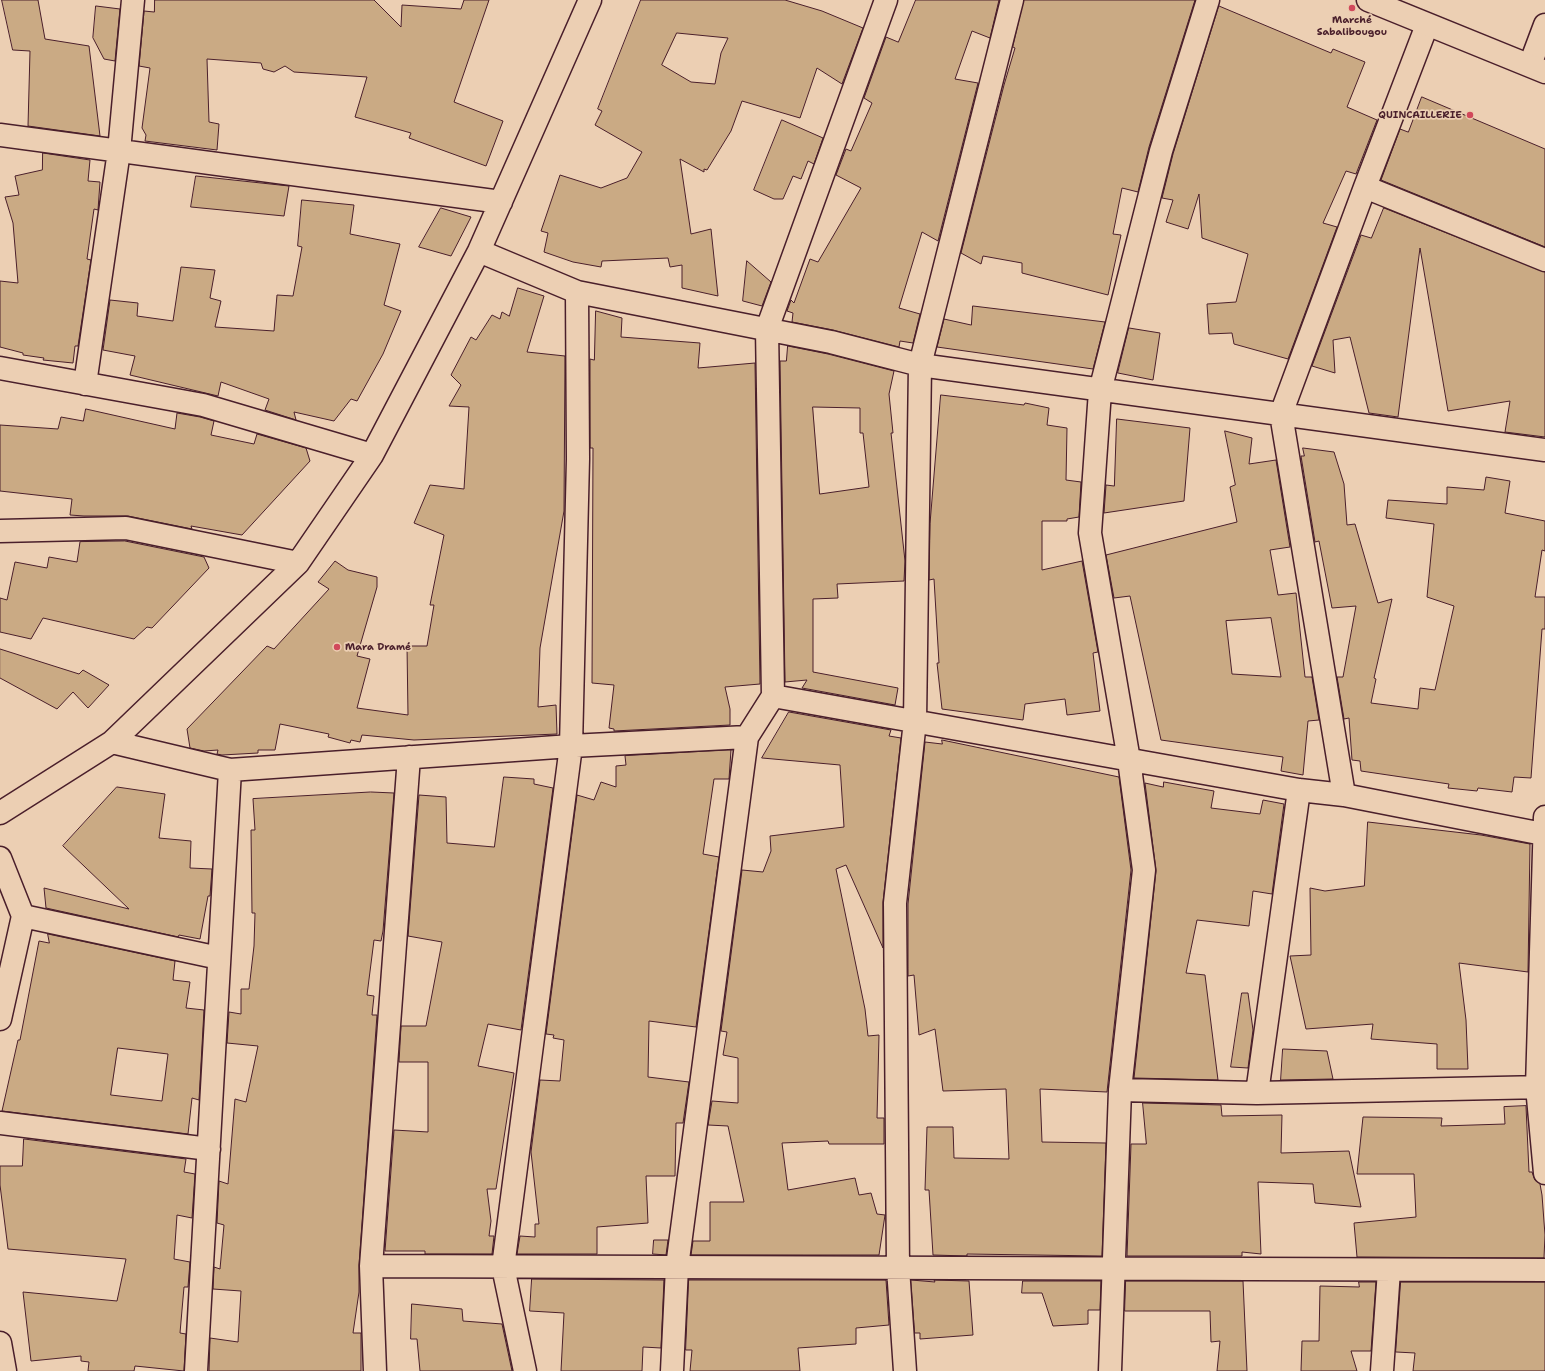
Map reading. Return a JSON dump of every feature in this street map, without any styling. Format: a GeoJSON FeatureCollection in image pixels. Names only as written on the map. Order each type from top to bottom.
{"type":"FeatureCollection","features":[{"type":"Feature","properties":{"kind":"street"},"geometry":{"type":"LineString","coordinates":[[85,384],[119,151],[133,0]]}},
{"type":"Feature","properties":{"kind":"street"},"geometry":{"type":"LineString","coordinates":[[0,813],[112,742],[298,563],[372,455],[479,250],[590,0]]}},
{"type":"Feature","properties":{"kind":"street"},"geometry":{"type":"LineString","coordinates":[[672,1371],[677,1268],[747,737],[773,696],[767,329],[886,0]]}},
{"type":"Feature","properties":{"kind":"street"},"geometry":{"type":"LineString","coordinates":[[905,1371],[898,1268],[895,902],[915,721],[920,365],[1012,0]]}},
{"type":"Feature","properties":{"kind":"street"},"geometry":{"type":"LineString","coordinates":[[1110,1371],[1120,1090],[1144,870],[1130,760],[1090,532],[1100,391],[1160,151],[1208,0]]}},
{"type":"Feature","properties":{"kind":"street"},"geometry":{"type":"LineString","coordinates":[[1368,0],[1427,25],[1538,68],[1545,25]]}},
{"type":"Feature","properties":{"kind":"street"},"geometry":{"type":"LineString","coordinates":[[1344,795],[1282,414],[1365,186],[1427,25]]}},
{"type":"Feature","properties":{"kind":"street"},"geometry":{"type":"LineString","coordinates":[[0,135],[501,202]]}},
{"type":"Feature","properties":{"kind":"street"},"geometry":{"type":"LineString","coordinates":[[1365,186],[1545,260]]}},
{"type":"Feature","properties":{"kind":"street"},"geometry":{"type":"LineString","coordinates":[[479,250],[577,292],[831,342],[920,365],[1100,391],[1545,450]]}},
{"type":"Feature","properties":{"kind":"street"},"geometry":{"type":"LineString","coordinates":[[524,1371],[503,1267],[571,746],[578,459],[577,292]]}},
{"type":"Feature","properties":{"kind":"street"},"geometry":{"type":"LineString","coordinates":[[0,368],[203,405],[372,455]]}},
{"type":"Feature","properties":{"kind":"street"},"geometry":{"type":"LineString","coordinates":[[0,531],[126,528],[298,563]]}},
{"type":"Feature","properties":{"kind":"street"},"geometry":{"type":"LineString","coordinates":[[773,696],[1299,790],[1344,795],[1544,826],[1541,1087],[1545,1173]]}},
{"type":"Feature","properties":{"kind":"street"},"geometry":{"type":"LineString","coordinates":[[112,742],[230,770],[571,746],[747,737]]}},
{"type":"Feature","properties":{"kind":"street"},"geometry":{"type":"LineString","coordinates":[[376,1371],[371,1266],[409,757]]}},
{"type":"Feature","properties":{"kind":"street"},"geometry":{"type":"LineString","coordinates":[[196,1371],[230,770]]}},
{"type":"Feature","properties":{"kind":"street"},"geometry":{"type":"LineString","coordinates":[[1257,1093],[1299,790]]}},
{"type":"Feature","properties":{"kind":"street"},"geometry":{"type":"LineString","coordinates":[[0,858],[22,916],[0,1019]]}},
{"type":"Feature","properties":{"kind":"street"},"geometry":{"type":"LineString","coordinates":[[22,916],[219,958]]}},
{"type":"Feature","properties":{"kind":"street"},"geometry":{"type":"LineString","coordinates":[[1120,1090],[1257,1093],[1541,1087]]}},
{"type":"Feature","properties":{"kind":"street"},"geometry":{"type":"LineString","coordinates":[[0,1123],[208,1149]]}},
{"type":"Feature","properties":{"kind":"street"},"geometry":{"type":"LineString","coordinates":[[371,1266],[1545,1270]]}},
{"type":"Feature","properties":{"kind":"street"},"geometry":{"type":"LineString","coordinates":[[1382,1371],[1389,1270]]}},
{"type":"Feature","properties":{"kind":"street"},"geometry":{"type":"LineString","coordinates":[[0,1343],[5,1371]]}},
{"type":"Feature","properties":{"kind":"building"},"geometry":{"type":"Polygon","coordinates":[[[2,0],[38,0],[45,39],[89,46],[100,136],[28,126],[30,51],[13,50],[2,0]]]}},
{"type":"Feature","properties":{"kind":"building"},"geometry":{"type":"Polygon","coordinates":[[[155,0],[374,0],[401,27],[402,5],[461,9],[464,0],[489,0],[454,102],[503,121],[486,166],[409,138],[411,133],[355,117],[367,77],[294,72],[285,66],[274,72],[263,69],[261,63],[207,59],[209,122],[219,124],[217,150],[145,141],[146,135],[142,128],[150,68],[139,66],[144,11],[154,12],[155,0]]]}},
{"type":"Feature","properties":{"kind":"building"},"geometry":{"type":"Polygon","coordinates":[[[641,0],[785,0],[822,11],[863,28],[842,84],[817,68],[800,118],[742,101],[731,131],[707,170],[704,169],[704,172],[680,159],[691,234],[711,229],[718,296],[682,288],[682,265],[670,267],[668,258],[602,261],[601,267],[573,262],[544,252],[548,233],[541,231],[560,175],[601,188],[627,178],[642,152],[595,125],[602,111],[598,109],[641,0]],[[677,33],[662,65],[691,82],[715,84],[721,53],[728,38],[677,33]]]}},
{"type":"Feature","properties":{"kind":"building"},"geometry":{"type":"Polygon","coordinates":[[[916,0],[999,0],[990,38],[972,31],[955,79],[978,83],[938,241],[922,232],[899,308],[920,314],[913,343],[900,341],[899,347],[833,330],[792,322],[793,313],[787,311],[791,300],[794,303],[810,259],[818,262],[861,188],[836,175],[846,149],[851,151],[872,103],[864,98],[886,37],[898,42],[916,0]]]}},
{"type":"Feature","properties":{"kind":"building"},"geometry":{"type":"Polygon","coordinates":[[[1024,0],[1195,0],[1149,147],[1138,192],[1122,188],[1113,234],[1121,235],[1108,295],[1022,273],[1022,263],[983,256],[981,264],[961,253],[1004,85],[1015,48],[1013,47],[1024,0]]]}},
{"type":"Feature","properties":{"kind":"building"},"geometry":{"type":"Polygon","coordinates":[[[96,6],[120,9],[115,61],[104,59],[93,38],[96,6]]]}},
{"type":"Feature","properties":{"kind":"building"},"geometry":{"type":"Polygon","coordinates":[[[1219,6],[1331,53],[1333,49],[1365,62],[1347,107],[1377,120],[1356,174],[1346,171],[1323,223],[1337,227],[1288,359],[1234,344],[1232,333],[1209,334],[1207,304],[1236,302],[1248,254],[1202,238],[1199,194],[1188,229],[1166,222],[1173,200],[1162,198],[1173,154],[1219,6]]]}},
{"type":"Feature","properties":{"kind":"building"},"geometry":{"type":"Polygon","coordinates":[[[1422,97],[1545,149],[1545,247],[1381,180],[1400,129],[1408,132],[1422,97]]]}},
{"type":"Feature","properties":{"kind":"building"},"geometry":{"type":"Polygon","coordinates":[[[782,120],[823,138],[814,164],[808,161],[801,179],[793,176],[783,199],[774,199],[754,190],[782,120]]]}},
{"type":"Feature","properties":{"kind":"building"},"geometry":{"type":"Polygon","coordinates":[[[43,153],[90,160],[88,181],[100,182],[98,210],[94,209],[87,259],[91,260],[78,346],[75,346],[73,363],[43,360],[44,358],[23,355],[23,353],[0,347],[0,281],[18,283],[13,223],[5,197],[19,195],[15,176],[42,170],[43,153]]]}},
{"type":"Feature","properties":{"kind":"building"},"geometry":{"type":"Polygon","coordinates":[[[196,176],[289,186],[284,216],[191,207],[196,176]]]}},
{"type":"Feature","properties":{"kind":"building"},"geometry":{"type":"Polygon","coordinates":[[[302,200],[354,205],[350,234],[400,244],[384,305],[401,311],[383,354],[357,401],[351,399],[334,421],[294,412],[296,420],[265,410],[269,399],[221,382],[218,396],[130,375],[135,356],[103,350],[110,300],[138,303],[137,316],[173,321],[181,267],[215,270],[210,298],[221,301],[215,327],[274,331],[277,295],[293,296],[302,247],[298,246],[302,200]]]}},
{"type":"Feature","properties":{"kind":"building"},"geometry":{"type":"Polygon","coordinates":[[[441,208],[471,217],[451,256],[419,247],[441,208]]]}},
{"type":"Feature","properties":{"kind":"building"},"geometry":{"type":"Polygon","coordinates":[[[1384,208],[1545,272],[1545,437],[1505,432],[1510,401],[1448,411],[1420,248],[1398,417],[1369,413],[1350,337],[1333,340],[1335,373],[1312,366],[1361,235],[1371,238],[1384,208]]]}},
{"type":"Feature","properties":{"kind":"building"},"geometry":{"type":"Polygon","coordinates":[[[747,261],[771,282],[762,306],[743,301],[747,261]]]}},
{"type":"Feature","properties":{"kind":"building"},"geometry":{"type":"Polygon","coordinates":[[[518,288],[544,296],[527,352],[565,356],[564,511],[540,648],[538,707],[556,705],[557,734],[414,740],[362,735],[360,742],[351,740],[350,743],[328,737],[329,734],[280,724],[275,750],[258,750],[258,753],[222,755],[217,754],[218,750],[204,751],[190,748],[187,729],[267,646],[274,649],[329,589],[318,582],[335,561],[348,570],[377,577],[377,587],[357,656],[370,659],[357,708],[408,715],[407,646],[427,646],[434,605],[430,605],[444,535],[414,523],[430,485],[464,489],[469,407],[449,406],[461,385],[451,375],[471,337],[476,340],[492,315],[500,319],[502,312],[509,316],[518,288]]]}},
{"type":"Feature","properties":{"kind":"building"},"geometry":{"type":"Polygon","coordinates":[[[973,306],[1105,322],[1093,369],[937,347],[944,319],[971,325],[973,306]]]}},
{"type":"Feature","properties":{"kind":"building"},"geometry":{"type":"Polygon","coordinates":[[[596,311],[622,318],[621,337],[700,343],[698,368],[755,363],[760,684],[725,687],[730,709],[730,725],[614,731],[614,729],[609,728],[614,685],[592,683],[593,448],[590,448],[590,359],[594,360],[596,311]]]}},
{"type":"Feature","properties":{"kind":"building"},"geometry":{"type":"Polygon","coordinates":[[[1129,328],[1160,333],[1153,380],[1118,373],[1129,328]]]}},
{"type":"Feature","properties":{"kind":"building"},"geometry":{"type":"Polygon","coordinates":[[[788,346],[828,354],[894,371],[889,394],[893,433],[891,433],[905,561],[904,581],[837,584],[838,598],[813,599],[813,672],[898,688],[895,705],[802,688],[807,680],[785,682],[780,361],[786,361],[788,346]],[[813,407],[820,494],[869,487],[863,433],[860,433],[860,408],[813,407]]]}},
{"type":"Feature","properties":{"kind":"building"},"geometry":{"type":"Polygon","coordinates":[[[941,395],[1024,405],[1025,403],[1049,408],[1047,425],[1067,428],[1066,480],[1081,482],[1079,517],[1067,519],[1067,521],[1042,521],[1042,570],[1082,561],[1098,652],[1093,653],[1100,711],[1067,715],[1065,699],[1025,704],[1023,720],[942,709],[937,663],[939,663],[934,579],[929,580],[930,524],[941,395]]]}},
{"type":"Feature","properties":{"kind":"building"},"geometry":{"type":"Polygon","coordinates":[[[86,409],[175,429],[177,413],[200,417],[214,421],[211,435],[254,444],[257,434],[306,448],[310,461],[242,535],[191,526],[192,529],[128,516],[70,515],[72,499],[0,491],[0,425],[58,429],[61,417],[83,421],[86,409]]]}},
{"type":"Feature","properties":{"kind":"building"},"geometry":{"type":"Polygon","coordinates":[[[1117,419],[1190,428],[1184,501],[1104,513],[1106,485],[1114,486],[1117,419]]]}},
{"type":"Feature","properties":{"kind":"building"},"geometry":{"type":"Polygon","coordinates":[[[1225,431],[1252,438],[1249,464],[1276,460],[1290,547],[1270,550],[1278,595],[1296,593],[1305,677],[1312,677],[1319,720],[1308,721],[1303,775],[1281,771],[1283,757],[1161,740],[1130,596],[1114,598],[1106,555],[1237,522],[1230,487],[1235,485],[1225,431]],[[1271,618],[1226,621],[1232,674],[1281,677],[1271,618]]]}},
{"type":"Feature","properties":{"kind":"building"},"geometry":{"type":"Polygon","coordinates":[[[1303,448],[1334,452],[1344,484],[1347,525],[1355,524],[1378,603],[1392,599],[1374,678],[1376,679],[1371,703],[1418,709],[1420,688],[1435,690],[1454,606],[1427,597],[1434,524],[1386,518],[1388,500],[1447,504],[1447,487],[1484,490],[1486,477],[1510,481],[1505,513],[1545,521],[1545,551],[1542,550],[1535,597],[1545,597],[1545,629],[1542,629],[1531,778],[1514,777],[1512,792],[1478,788],[1477,791],[1448,788],[1449,784],[1361,771],[1360,761],[1352,760],[1349,718],[1344,719],[1337,677],[1343,677],[1356,606],[1332,608],[1319,541],[1315,542],[1301,456],[1304,456],[1303,448]]]}},
{"type":"Feature","properties":{"kind":"building"},"geometry":{"type":"Polygon","coordinates":[[[125,541],[204,557],[209,568],[152,628],[147,627],[134,639],[43,618],[31,639],[0,632],[0,598],[7,600],[15,562],[47,568],[49,557],[77,562],[80,542],[125,541]]]}},
{"type":"Feature","properties":{"kind":"building"},"geometry":{"type":"Polygon","coordinates":[[[0,649],[79,674],[83,670],[109,685],[88,708],[73,692],[57,709],[0,678],[0,649]]]}},
{"type":"Feature","properties":{"kind":"building"},"geometry":{"type":"Polygon","coordinates":[[[789,712],[891,730],[889,736],[901,738],[883,902],[883,948],[846,865],[836,869],[865,1009],[868,1036],[879,1035],[877,1118],[884,1118],[884,1144],[829,1144],[828,1141],[782,1143],[788,1190],[855,1178],[859,1195],[871,1193],[877,1214],[885,1215],[879,1255],[691,1255],[693,1241],[710,1241],[710,1202],[744,1202],[728,1126],[708,1125],[712,1101],[738,1103],[738,1058],[723,1055],[727,1032],[721,1031],[742,870],[763,872],[771,851],[770,836],[844,827],[840,765],[762,758],[789,712]]]}},
{"type":"Feature","properties":{"kind":"building"},"geometry":{"type":"Polygon","coordinates":[[[942,740],[1119,777],[1131,870],[1107,1092],[1040,1089],[1042,1142],[1106,1143],[1102,1256],[967,1254],[967,1256],[933,1255],[929,1190],[925,1190],[927,1127],[953,1127],[954,1158],[1009,1159],[1006,1089],[943,1091],[935,1029],[919,1035],[914,975],[908,976],[908,904],[925,742],[942,744],[942,740]]]}},
{"type":"Feature","properties":{"kind":"building"},"geometry":{"type":"Polygon","coordinates":[[[731,750],[729,779],[714,779],[703,854],[719,857],[696,1027],[649,1021],[648,1077],[689,1082],[683,1123],[676,1123],[675,1176],[646,1176],[648,1223],[597,1227],[597,1254],[517,1254],[520,1236],[535,1237],[535,1224],[539,1224],[531,1152],[540,1080],[560,1081],[564,1040],[553,1038],[554,1035],[546,1034],[577,795],[594,800],[601,782],[616,787],[616,766],[626,765],[625,756],[731,750]]]}},
{"type":"Feature","properties":{"kind":"building"},"geometry":{"type":"Polygon","coordinates":[[[504,777],[534,779],[534,784],[553,788],[521,1030],[488,1024],[478,1066],[514,1073],[496,1189],[487,1189],[491,1221],[489,1236],[494,1236],[492,1254],[425,1254],[425,1251],[385,1251],[394,1130],[428,1132],[428,1062],[399,1062],[401,1026],[426,1026],[442,942],[408,936],[419,795],[446,797],[447,843],[494,847],[504,777]]]}},
{"type":"Feature","properties":{"kind":"building"},"geometry":{"type":"Polygon","coordinates":[[[1164,782],[1214,791],[1211,808],[1260,814],[1263,800],[1284,804],[1272,894],[1253,891],[1249,926],[1197,920],[1186,973],[1205,975],[1218,1080],[1134,1078],[1156,871],[1145,783],[1163,787],[1164,782]]]}},
{"type":"Feature","properties":{"kind":"building"},"geometry":{"type":"Polygon","coordinates":[[[117,787],[165,794],[159,838],[191,841],[190,868],[212,869],[210,896],[208,896],[200,939],[179,935],[178,937],[46,908],[44,888],[129,909],[63,846],[117,787]]]}},
{"type":"Feature","properties":{"kind":"building"},"geometry":{"type":"Polygon","coordinates":[[[371,792],[394,793],[383,931],[381,941],[374,940],[367,995],[374,996],[372,1015],[377,1015],[359,1265],[359,1292],[353,1333],[361,1333],[361,1371],[209,1371],[210,1338],[238,1342],[241,1291],[213,1289],[214,1267],[220,1269],[224,1225],[217,1223],[219,1181],[228,1184],[235,1099],[246,1102],[258,1046],[227,1043],[229,1012],[241,1014],[241,989],[249,989],[254,946],[255,913],[252,913],[251,830],[255,830],[253,799],[371,792]]]}},
{"type":"Feature","properties":{"kind":"building"},"geometry":{"type":"Polygon","coordinates":[[[1368,822],[1481,835],[1530,844],[1528,972],[1459,963],[1466,1020],[1468,1069],[1437,1069],[1437,1044],[1371,1039],[1373,1024],[1306,1029],[1290,956],[1311,955],[1310,888],[1325,891],[1364,886],[1368,822]]]}},
{"type":"Feature","properties":{"kind":"building"},"geometry":{"type":"Polygon","coordinates":[[[48,934],[175,961],[173,980],[190,982],[186,1008],[204,1010],[199,1100],[192,1098],[188,1134],[2,1111],[18,1040],[20,1040],[39,941],[49,943],[48,934]],[[118,1048],[111,1095],[162,1101],[168,1054],[118,1048]]]}},
{"type":"Feature","properties":{"kind":"building"},"geometry":{"type":"Polygon","coordinates":[[[1242,993],[1248,993],[1253,1030],[1248,1068],[1231,1067],[1242,993]]]}},
{"type":"Feature","properties":{"kind":"building"},"geometry":{"type":"Polygon","coordinates":[[[1283,1049],[1327,1051],[1333,1079],[1281,1080],[1283,1049]]]}},
{"type":"Feature","properties":{"kind":"building"},"geometry":{"type":"Polygon","coordinates":[[[1143,1103],[1221,1105],[1222,1116],[1282,1115],[1281,1153],[1349,1151],[1361,1207],[1315,1203],[1313,1184],[1258,1182],[1261,1254],[1242,1252],[1242,1256],[1127,1256],[1131,1144],[1146,1144],[1143,1103]]]}},
{"type":"Feature","properties":{"kind":"building"},"geometry":{"type":"Polygon","coordinates":[[[1526,1106],[1529,1172],[1532,1172],[1535,1180],[1540,1184],[1542,1195],[1545,1235],[1544,1258],[1357,1257],[1354,1223],[1416,1217],[1414,1174],[1357,1174],[1363,1117],[1442,1118],[1441,1126],[1505,1124],[1504,1107],[1526,1106]]]}},
{"type":"Feature","properties":{"kind":"building"},"geometry":{"type":"Polygon","coordinates":[[[24,1139],[186,1159],[184,1172],[195,1174],[192,1218],[177,1215],[174,1259],[190,1262],[188,1287],[184,1287],[180,1333],[186,1334],[184,1371],[135,1366],[134,1371],[88,1371],[89,1362],[81,1361],[81,1356],[31,1361],[23,1292],[117,1301],[126,1259],[8,1249],[0,1185],[0,1166],[22,1166],[24,1139]]]}},
{"type":"Feature","properties":{"kind":"building"},"geometry":{"type":"Polygon","coordinates":[[[654,1240],[668,1240],[666,1255],[653,1254],[654,1240]]]}},
{"type":"Feature","properties":{"kind":"building"},"geometry":{"type":"Polygon","coordinates":[[[532,1279],[664,1280],[661,1348],[643,1347],[642,1371],[561,1371],[564,1313],[530,1311],[532,1279]]]}},
{"type":"Feature","properties":{"kind":"building"},"geometry":{"type":"Polygon","coordinates":[[[689,1280],[886,1280],[889,1325],[856,1328],[856,1344],[798,1348],[800,1371],[690,1371],[692,1350],[686,1350],[689,1280]]]}},
{"type":"Feature","properties":{"kind":"building"},"geometry":{"type":"Polygon","coordinates":[[[911,1280],[935,1282],[934,1280],[969,1281],[973,1335],[920,1339],[920,1333],[915,1333],[911,1280]]]}},
{"type":"Feature","properties":{"kind":"building"},"geometry":{"type":"Polygon","coordinates":[[[1023,1281],[1101,1281],[1100,1310],[1088,1310],[1088,1324],[1053,1326],[1042,1293],[1022,1293],[1023,1281]]]}},
{"type":"Feature","properties":{"kind":"building"},"geometry":{"type":"Polygon","coordinates":[[[1126,1281],[1243,1281],[1247,1371],[1217,1371],[1220,1341],[1211,1342],[1210,1311],[1125,1311],[1126,1281]]]}},
{"type":"Feature","properties":{"kind":"building"},"geometry":{"type":"Polygon","coordinates":[[[1359,1282],[1376,1282],[1371,1351],[1351,1351],[1357,1371],[1301,1371],[1302,1341],[1319,1341],[1320,1286],[1359,1287],[1359,1282]]]}},
{"type":"Feature","properties":{"kind":"building"},"geometry":{"type":"Polygon","coordinates":[[[1401,1282],[1545,1282],[1545,1371],[1413,1371],[1415,1353],[1396,1352],[1401,1282]]]}},
{"type":"Feature","properties":{"kind":"building"},"geometry":{"type":"Polygon","coordinates":[[[412,1304],[462,1309],[463,1321],[502,1324],[512,1371],[420,1371],[417,1339],[411,1339],[412,1304]]]}},
{"type":"Feature","properties":{"kind":"place","name":"Marché Sabalibougou"},"geometry":{"type":"Point","coordinates":[1352,8]}},
{"type":"Feature","properties":{"kind":"place","name":"QUINCAILLERIE"},"geometry":{"type":"Point","coordinates":[1470,115]}},
{"type":"Feature","properties":{"kind":"place","name":"Mara Dramé"},"geometry":{"type":"Point","coordinates":[337,647]}}]}
